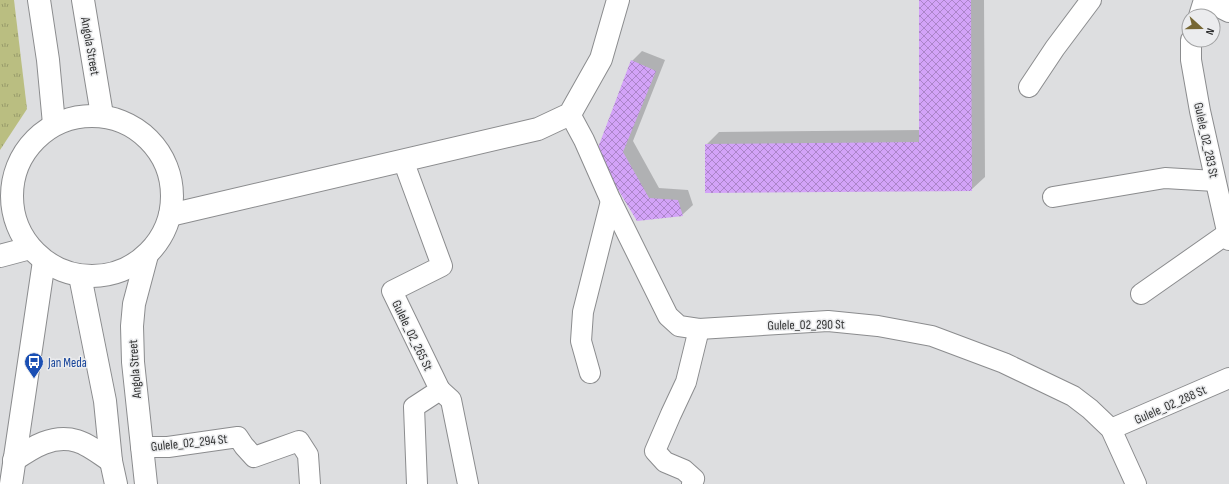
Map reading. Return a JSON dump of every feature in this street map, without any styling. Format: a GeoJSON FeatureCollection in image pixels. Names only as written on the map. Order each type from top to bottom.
{"type":"FeatureCollection","features":[{"type":"Feature","properties":{"kind":"main road"},"geometry":{"type":"LineString","coordinates":[[39,0],[48,60],[54,124]]}},
{"type":"Feature","properties":{"kind":"main road","name":"Angola Street"},"geometry":{"type":"LineString","coordinates":[[83,0],[102,115]]}},
{"type":"Feature","properties":{"kind":"main road"},"geometry":{"type":"LineString","coordinates":[[170,215],[538,129],[570,114],[601,59],[618,0]]}},
{"type":"Feature","properties":{"kind":"main road"},"geometry":{"type":"LineString","coordinates":[[1207,0],[1229,11]]}},
{"type":"Feature","properties":{"kind":"main road"},"geometry":{"type":"LineString","coordinates":[[102,115],[124,121],[143,133],[158,150],[168,170],[172,192],[170,215],[161,236],[147,254],[127,268],[104,276],[80,276],[61,271],[37,254],[19,231],[12,207],[12,182],[20,159],[34,139],[54,124],[78,116],[102,115]]}},
{"type":"Feature","properties":{"kind":"main road"},"geometry":{"type":"LineString","coordinates":[[0,256],[37,254]]}},
{"type":"Feature","properties":{"kind":"main road"},"geometry":{"type":"LineString","coordinates":[[11,484],[37,254]]}},
{"type":"Feature","properties":{"kind":"main road","name":"Angola Street"},"geometry":{"type":"LineString","coordinates":[[146,484],[133,362],[132,326],[134,304],[147,254]]}},
{"type":"Feature","properties":{"kind":"main road"},"geometry":{"type":"LineString","coordinates":[[80,276],[105,401],[111,461],[116,484]]}},
{"type":"Feature","properties":{"kind":"main road"},"geometry":{"type":"LineString","coordinates":[[14,460],[42,442],[59,439],[77,441],[111,461]]}},
{"type":"Feature","properties":{"kind":"street"},"geometry":{"type":"LineString","coordinates":[[1029,87],[1055,48],[1091,0]]}},
{"type":"Feature","properties":{"kind":"street","name":"Gulele_02_283 St"},"geometry":{"type":"LineString","coordinates":[[1191,48],[1191,60],[1200,111],[1228,236]]}},
{"type":"Feature","properties":{"kind":"street","name":"Gulele_02_290 St"},"geometry":{"type":"LineString","coordinates":[[570,114],[584,140],[611,202],[668,316],[679,326],[698,329],[828,321],[878,326],[932,336],[1004,364],[1073,396],[1090,408],[1111,430],[1136,484]]}},
{"type":"Feature","properties":{"kind":"street","name":"Gulele_02_265 St"},"geometry":{"type":"LineString","coordinates":[[403,160],[442,266],[392,291],[440,390]]}},
{"type":"Feature","properties":{"kind":"street"},"geometry":{"type":"LineString","coordinates":[[1053,197],[1165,178],[1216,181]]}},
{"type":"Feature","properties":{"kind":"street"},"geometry":{"type":"LineString","coordinates":[[590,373],[581,341],[583,312],[611,202]]}},
{"type":"Feature","properties":{"kind":"street"},"geometry":{"type":"LineString","coordinates":[[1141,294],[1228,236]]}},
{"type":"Feature","properties":{"kind":"street"},"geometry":{"type":"LineString","coordinates":[[692,484],[694,478],[684,470],[664,462],[655,451],[686,382],[698,329]]}},
{"type":"Feature","properties":{"kind":"street","name":"Gulele_02_288 St"},"geometry":{"type":"LineString","coordinates":[[1111,430],[1229,378]]}},
{"type":"Feature","properties":{"kind":"street"},"geometry":{"type":"LineString","coordinates":[[417,484],[414,407],[440,390],[452,400],[468,484]]}},
{"type":"Feature","properties":{"kind":"street","name":"Gulele_02_294 St"},"geometry":{"type":"LineString","coordinates":[[141,446],[168,447],[238,437],[254,458],[299,441],[308,455],[310,484]]}},
{"type":"Feature","properties":{"kind":"green space"},"geometry":{"type":"Polygon","coordinates":[[[0,0],[14,0],[27,109],[0,150],[0,0]]]}},
{"type":"Feature","properties":{"kind":"building"},"geometry":{"type":"Polygon","coordinates":[[[919,0],[971,0],[972,191],[705,193],[705,144],[919,142],[919,0]]]}},
{"type":"Feature","properties":{"kind":"building"},"geometry":{"type":"Polygon","coordinates":[[[631,60],[656,71],[623,152],[649,198],[678,200],[683,216],[637,221],[596,153],[631,60]]]}},
{"type":"Feature","properties":{"kind":"place","name":"Jan Meda"},"geometry":{"type":"Point","coordinates":[34,379]}}]}
